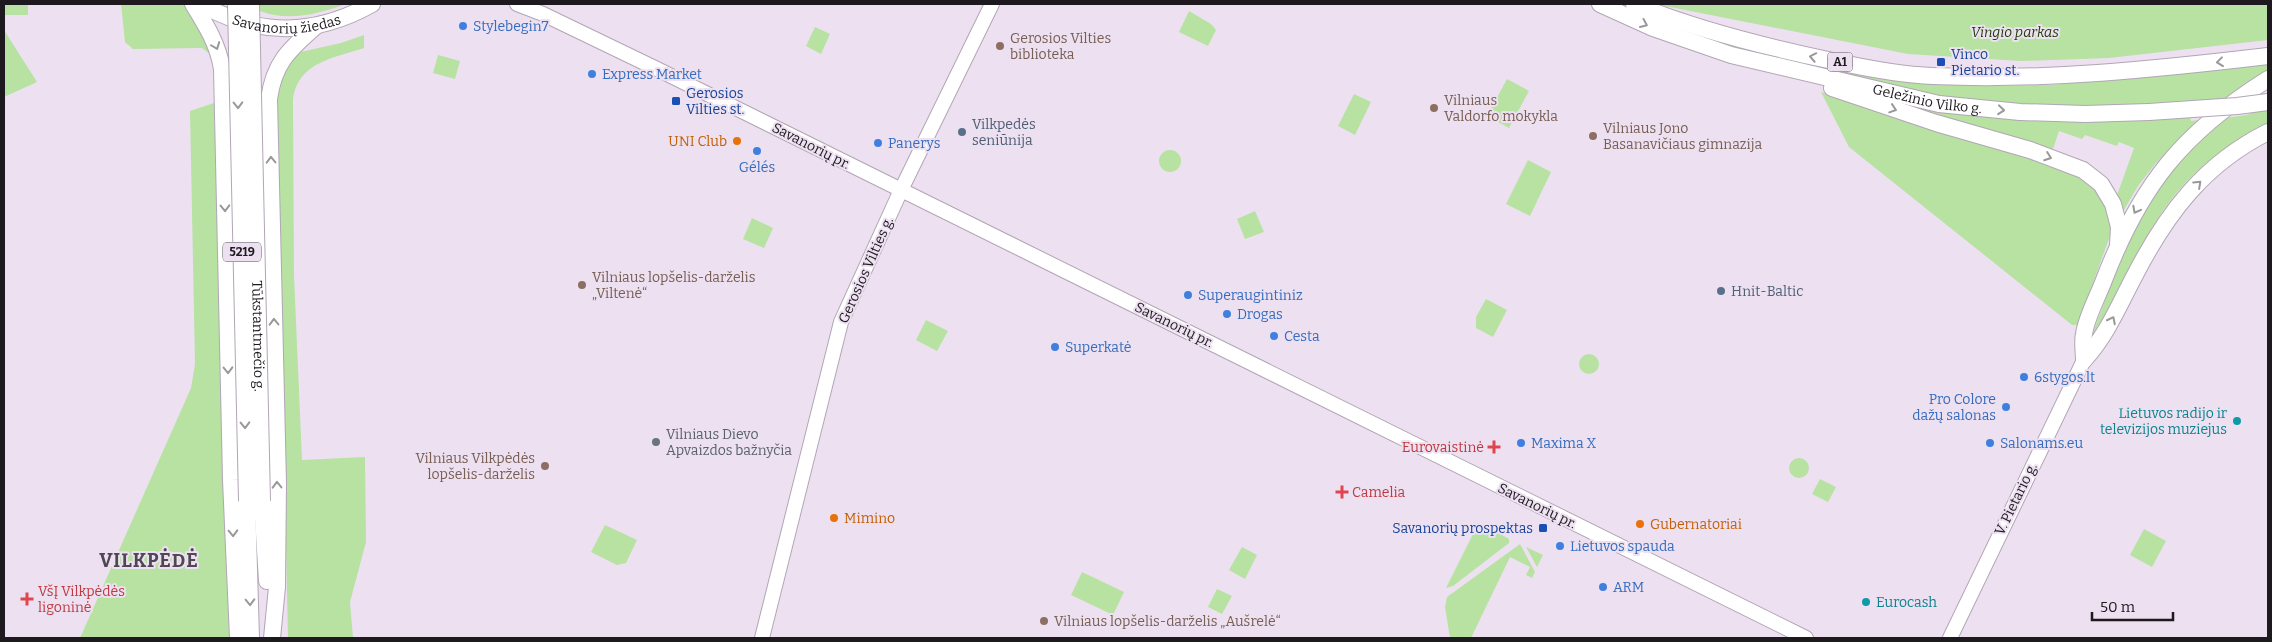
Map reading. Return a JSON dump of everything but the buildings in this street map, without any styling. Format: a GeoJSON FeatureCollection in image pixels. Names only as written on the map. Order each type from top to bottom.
{"type":"FeatureCollection","features":[{"type":"Feature","properties":{"kind":"highway"},"geometry":{"type":"LineString","coordinates":[[193,4],[209,29],[222,69],[231,480],[238,638]]}},
{"type":"Feature","properties":{"kind":"highway","name":"Savanorių žiedas"},"geometry":{"type":"LineString","coordinates":[[201,4],[225,16],[256,26],[283,29],[316,26],[367,7]]}},
{"type":"Feature","properties":{"kind":"highway","name":"Tūkstantmečio g."},"geometry":{"type":"LineString","coordinates":[[236,4],[254,501],[271,638]]}},
{"type":"Feature","properties":{"kind":"highway","name":"Tūkstantmečio g."},"geometry":{"type":"LineString","coordinates":[[251,4],[254,501],[251,638]]}},
{"type":"Feature","properties":{"kind":"highway","name":"Geležinio Vilko g."},"geometry":{"type":"LineString","coordinates":[[1600,4],[1653,28],[1731,55],[1939,104],[2020,112],[2085,114],[2149,112],[2268,102]]}},
{"type":"Feature","properties":{"kind":"highway","name":"Geležinio Vilko g."},"geometry":{"type":"LineString","coordinates":[[1634,4],[1660,15],[1796,54],[1862,67],[1932,76],[2053,77],[2130,72],[2268,56]]}},
{"type":"Feature","properties":{"kind":"highway"},"geometry":{"type":"LineString","coordinates":[[271,638],[277,587],[278,502],[269,99],[271,84],[279,63],[290,49],[316,26]]}},
{"type":"Feature","properties":{"kind":"highway"},"geometry":{"type":"LineString","coordinates":[[1731,55],[1936,123],[2030,150],[2083,170],[2101,184],[2113,204],[2119,227],[2118,245]]}},
{"type":"Feature","properties":{"kind":"highway"},"geometry":{"type":"LineString","coordinates":[[2084,360],[2084,334],[2118,245],[2153,180],[2206,123],[2268,79]]}},
{"type":"Feature","properties":{"kind":"highway"},"geometry":{"type":"LineString","coordinates":[[2084,360],[2101,342],[2143,260],[2169,216],[2189,192],[2213,170],[2243,147],[2268,132]]}},
{"type":"Feature","properties":{"kind":"main road"},"geometry":{"type":"LineString","coordinates":[[367,7],[377,4]]}},
{"type":"Feature","properties":{"kind":"main road","name":"Savanorių pr."},"geometry":{"type":"LineString","coordinates":[[517,4],[543,14],[901,190],[1806,638]]}},
{"type":"Feature","properties":{"kind":"main road","name":"Savanorių pr."},"geometry":{"type":"LineString","coordinates":[[527,4],[543,14]]}},
{"type":"Feature","properties":{"kind":"main road","name":"Gerosios Vilties g."},"geometry":{"type":"LineString","coordinates":[[762,638],[841,322],[901,190],[992,4]]}},
{"type":"Feature","properties":{"kind":"main road","name":"V. Pietario g."},"geometry":{"type":"LineString","coordinates":[[1950,638],[2084,360]]}},
{"type":"Feature","properties":{"kind":"green space"},"geometry":{"type":"Polygon","coordinates":[[[4,4],[28,4],[28,15],[4,15],[4,4]]]}},
{"type":"Feature","properties":{"kind":"green space"},"geometry":{"type":"Polygon","coordinates":[[[121,4],[184,4],[201,28],[211,55],[202,48],[133,49],[125,42],[121,4]]]}},
{"type":"Feature","properties":{"kind":"green space"},"geometry":{"type":"Polygon","coordinates":[[[260,4],[346,4],[314,14],[281,16],[260,11],[260,4]]]}},
{"type":"Feature","properties":{"kind":"green space","name":"Vingio parkas"},"geometry":{"type":"Polygon","coordinates":[[[1655,4],[2268,4],[2268,40],[2109,58],[2021,61],[1908,54],[1655,4]]]}},
{"type":"Feature","properties":{"kind":"green space"},"geometry":{"type":"Polygon","coordinates":[[[1189,11],[1211,24],[1216,30],[1208,46],[1179,32],[1189,11]]]}},
{"type":"Feature","properties":{"kind":"green space"},"geometry":{"type":"Polygon","coordinates":[[[1661,22],[1943,82],[1996,86],[2050,85],[2268,63],[2268,70],[2224,99],[2105,106],[2029,105],[1931,95],[1833,76],[1697,37],[1661,22]]]}},
{"type":"Feature","properties":{"kind":"green space"},"geometry":{"type":"Polygon","coordinates":[[[815,27],[830,34],[821,54],[806,46],[815,27]]]}},
{"type":"Feature","properties":{"kind":"green space"},"geometry":{"type":"Polygon","coordinates":[[[4,30],[37,82],[4,97],[4,30]]]}},
{"type":"Feature","properties":{"kind":"green space"},"geometry":{"type":"Polygon","coordinates":[[[364,35],[364,48],[319,63],[310,69],[296,87],[293,99],[294,276],[302,460],[365,457],[366,542],[350,602],[353,638],[288,638],[276,87],[296,53],[341,43],[364,35]]]}},
{"type":"Feature","properties":{"kind":"green space"},"geometry":{"type":"Polygon","coordinates":[[[438,55],[460,61],[455,79],[433,73],[438,55]]]}},
{"type":"Feature","properties":{"kind":"green space"},"geometry":{"type":"Polygon","coordinates":[[[1507,79],[1529,91],[1509,128],[1487,116],[1507,79]]]}},
{"type":"Feature","properties":{"kind":"green space"},"geometry":{"type":"Polygon","coordinates":[[[1821,92],[2076,174],[2094,187],[2109,213],[2111,233],[2078,325],[2072,325],[1849,147],[1821,92]]]}},
{"type":"Feature","properties":{"kind":"green space"},"geometry":{"type":"Polygon","coordinates":[[[1354,94],[1371,102],[1355,135],[1338,126],[1354,94]]]}},
{"type":"Feature","properties":{"kind":"green space"},"geometry":{"type":"Polygon","coordinates":[[[214,103],[229,638],[80,638],[191,388],[195,364],[190,111],[214,103]]]}},
{"type":"Feature","properties":{"kind":"green space"},"geometry":{"type":"Polygon","coordinates":[[[1922,108],[2190,117],[2191,121],[2199,120],[2155,164],[2138,186],[2121,215],[2116,198],[2134,148],[2119,142],[2117,146],[2085,135],[2082,139],[2059,131],[2053,149],[1995,131],[1988,132],[1921,111],[1922,108]]]}},
{"type":"Feature","properties":{"kind":"green space"},"geometry":{"type":"Polygon","coordinates":[[[2268,108],[2268,123],[2235,142],[2214,157],[2185,183],[2171,200],[2135,257],[2096,337],[2092,335],[2125,247],[2139,216],[2173,164],[2224,118],[2247,115],[2268,108]]]}},
{"type":"Feature","properties":{"kind":"green space"},"geometry":{"type":"Polygon","coordinates":[[[1170,150],[1178,153],[1181,161],[1178,169],[1170,172],[1162,169],[1159,161],[1162,153],[1170,150]]]}},
{"type":"Feature","properties":{"kind":"green space"},"geometry":{"type":"Polygon","coordinates":[[[1528,160],[1551,172],[1530,216],[1506,204],[1528,160]]]}},
{"type":"Feature","properties":{"kind":"green space"},"geometry":{"type":"Polygon","coordinates":[[[1255,211],[1264,232],[1245,239],[1237,219],[1255,211]]]}},
{"type":"Feature","properties":{"kind":"green space"},"geometry":{"type":"Polygon","coordinates":[[[752,218],[773,228],[764,248],[743,239],[752,218]]]}},
{"type":"Feature","properties":{"kind":"green space"},"geometry":{"type":"Polygon","coordinates":[[[1486,299],[1507,310],[1493,337],[1476,328],[1476,317],[1486,299]]]}},
{"type":"Feature","properties":{"kind":"green space"},"geometry":{"type":"Polygon","coordinates":[[[926,320],[948,331],[937,351],[916,340],[926,320]]]}},
{"type":"Feature","properties":{"kind":"green space"},"geometry":{"type":"Polygon","coordinates":[[[1589,354],[1596,357],[1599,364],[1596,371],[1589,374],[1582,371],[1579,364],[1582,357],[1589,354]]]}},
{"type":"Feature","properties":{"kind":"green space"},"geometry":{"type":"Polygon","coordinates":[[[1799,458],[1806,461],[1809,468],[1806,475],[1799,478],[1792,475],[1789,468],[1792,461],[1799,458]]]}},
{"type":"Feature","properties":{"kind":"green space"},"geometry":{"type":"Polygon","coordinates":[[[1820,479],[1836,487],[1828,502],[1812,494],[1820,479]]]}},
{"type":"Feature","properties":{"kind":"green space"},"geometry":{"type":"Polygon","coordinates":[[[605,525],[637,540],[626,563],[617,565],[591,552],[605,525]]]}},
{"type":"Feature","properties":{"kind":"green space"},"geometry":{"type":"Polygon","coordinates":[[[1480,527],[1495,531],[1509,539],[1509,543],[1453,586],[1446,588],[1474,532],[1480,527]]]}},
{"type":"Feature","properties":{"kind":"green space"},"geometry":{"type":"Polygon","coordinates":[[[2144,529],[2166,541],[2152,567],[2130,555],[2144,529]]]}},
{"type":"Feature","properties":{"kind":"green space"},"geometry":{"type":"Polygon","coordinates":[[[1520,544],[1535,572],[1532,578],[1526,575],[1530,567],[1510,557],[1471,638],[1450,638],[1445,607],[1447,597],[1520,544]]]}},
{"type":"Feature","properties":{"kind":"green space"},"geometry":{"type":"Polygon","coordinates":[[[1242,547],[1257,555],[1245,579],[1229,570],[1242,547]]]}},
{"type":"Feature","properties":{"kind":"green space"},"geometry":{"type":"Polygon","coordinates":[[[1526,547],[1543,555],[1537,567],[1526,547]]]}},
{"type":"Feature","properties":{"kind":"green space"},"geometry":{"type":"Polygon","coordinates":[[[1082,572],[1124,592],[1113,615],[1071,595],[1082,572]]]}},
{"type":"Feature","properties":{"kind":"green space"},"geometry":{"type":"Polygon","coordinates":[[[1217,589],[1232,596],[1222,614],[1208,607],[1217,589]]]}},
{"type":"Feature","properties":{"kind":"place","name":"Stylebegin7"},"geometry":{"type":"Point","coordinates":[463,26]}},
{"type":"Feature","properties":{"kind":"place","name":"Gerosios Vilties biblioteka"},"geometry":{"type":"Point","coordinates":[1000,46]}},
{"type":"Feature","properties":{"kind":"place","name":"Vinco Pietario st."},"geometry":{"type":"Point","coordinates":[1941,62]}},
{"type":"Feature","properties":{"kind":"place","name":"Express Market"},"geometry":{"type":"Point","coordinates":[592,74]}},
{"type":"Feature","properties":{"kind":"place","name":"Gerosios Vilties st."},"geometry":{"type":"Point","coordinates":[676,101]}},
{"type":"Feature","properties":{"kind":"place","name":"Vilniaus Valdorfo mokykla"},"geometry":{"type":"Point","coordinates":[1434,108]}},
{"type":"Feature","properties":{"kind":"place","name":"Vilkpedės seniūnija"},"geometry":{"type":"Point","coordinates":[962,132]}},
{"type":"Feature","properties":{"kind":"place","name":"Vilniaus Jono Basanavičiaus gimnazija"},"geometry":{"type":"Point","coordinates":[1593,136]}},
{"type":"Feature","properties":{"kind":"place","name":"UNI Club"},"geometry":{"type":"Point","coordinates":[737,141]}},
{"type":"Feature","properties":{"kind":"place","name":"Panerys"},"geometry":{"type":"Point","coordinates":[878,143]}},
{"type":"Feature","properties":{"kind":"place","name":"Gélés"},"geometry":{"type":"Point","coordinates":[757,151]}},
{"type":"Feature","properties":{"kind":"place","name":"Vilniaus lopšelis-darželis „Viltenė“"},"geometry":{"type":"Point","coordinates":[582,285]}},
{"type":"Feature","properties":{"kind":"place","name":"Hnit-Baltic"},"geometry":{"type":"Point","coordinates":[1721,291]}},
{"type":"Feature","properties":{"kind":"place","name":"Superaugintiniz"},"geometry":{"type":"Point","coordinates":[1188,295]}},
{"type":"Feature","properties":{"kind":"place","name":"Drogas"},"geometry":{"type":"Point","coordinates":[1227,314]}},
{"type":"Feature","properties":{"kind":"place","name":"Cesta"},"geometry":{"type":"Point","coordinates":[1274,336]}},
{"type":"Feature","properties":{"kind":"place","name":"Superkatė"},"geometry":{"type":"Point","coordinates":[1055,347]}},
{"type":"Feature","properties":{"kind":"place","name":"6stygos.lt"},"geometry":{"type":"Point","coordinates":[2024,377]}},
{"type":"Feature","properties":{"kind":"place","name":"Pro Colore dažų salonas"},"geometry":{"type":"Point","coordinates":[2006,407]}},
{"type":"Feature","properties":{"kind":"place","name":"Lietuvos radijo ir televizijos muziejus"},"geometry":{"type":"Point","coordinates":[2237,421]}},
{"type":"Feature","properties":{"kind":"place","name":"Vilniaus Dievo Apvaizdos bažnyčia"},"geometry":{"type":"Point","coordinates":[656,442]}},
{"type":"Feature","properties":{"kind":"place","name":"Maxima X"},"geometry":{"type":"Point","coordinates":[1521,443]}},
{"type":"Feature","properties":{"kind":"place","name":"Salonams.eu"},"geometry":{"type":"Point","coordinates":[1990,443]}},
{"type":"Feature","properties":{"kind":"place","name":"Eurovaistinė"},"geometry":{"type":"Point","coordinates":[1494,447]}},
{"type":"Feature","properties":{"kind":"place","name":"Vilniaus Vilkpėdės lopšelis-darželis"},"geometry":{"type":"Point","coordinates":[545,466]}},
{"type":"Feature","properties":{"kind":"place","name":"Camelia"},"geometry":{"type":"Point","coordinates":[1342,492]}},
{"type":"Feature","properties":{"kind":"place","name":"Mimino"},"geometry":{"type":"Point","coordinates":[834,518]}},
{"type":"Feature","properties":{"kind":"place","name":"Gubernatoriai"},"geometry":{"type":"Point","coordinates":[1640,524]}},
{"type":"Feature","properties":{"kind":"place","name":"Savanorių prospektas"},"geometry":{"type":"Point","coordinates":[1543,528]}},
{"type":"Feature","properties":{"kind":"place","name":"Lietuvos spauda"},"geometry":{"type":"Point","coordinates":[1560,546]}},
{"type":"Feature","properties":{"kind":"place","name":"ARM"},"geometry":{"type":"Point","coordinates":[1603,587]}},
{"type":"Feature","properties":{"kind":"place","name":"VšĮ Vilkpėdės ligoninė"},"geometry":{"type":"Point","coordinates":[27,599]}},
{"type":"Feature","properties":{"kind":"place","name":"Eurocash"},"geometry":{"type":"Point","coordinates":[1866,602]}},
{"type":"Feature","properties":{"kind":"place","name":"Vilniaus lopšelis-darželis „Aušrelė“"},"geometry":{"type":"Point","coordinates":[1044,621]}},
{"type":"Feature","properties":{"kind":"district","name":"VILKPĖDĖ"},"geometry":{"type":"Point","coordinates":[149,560]}}]}
